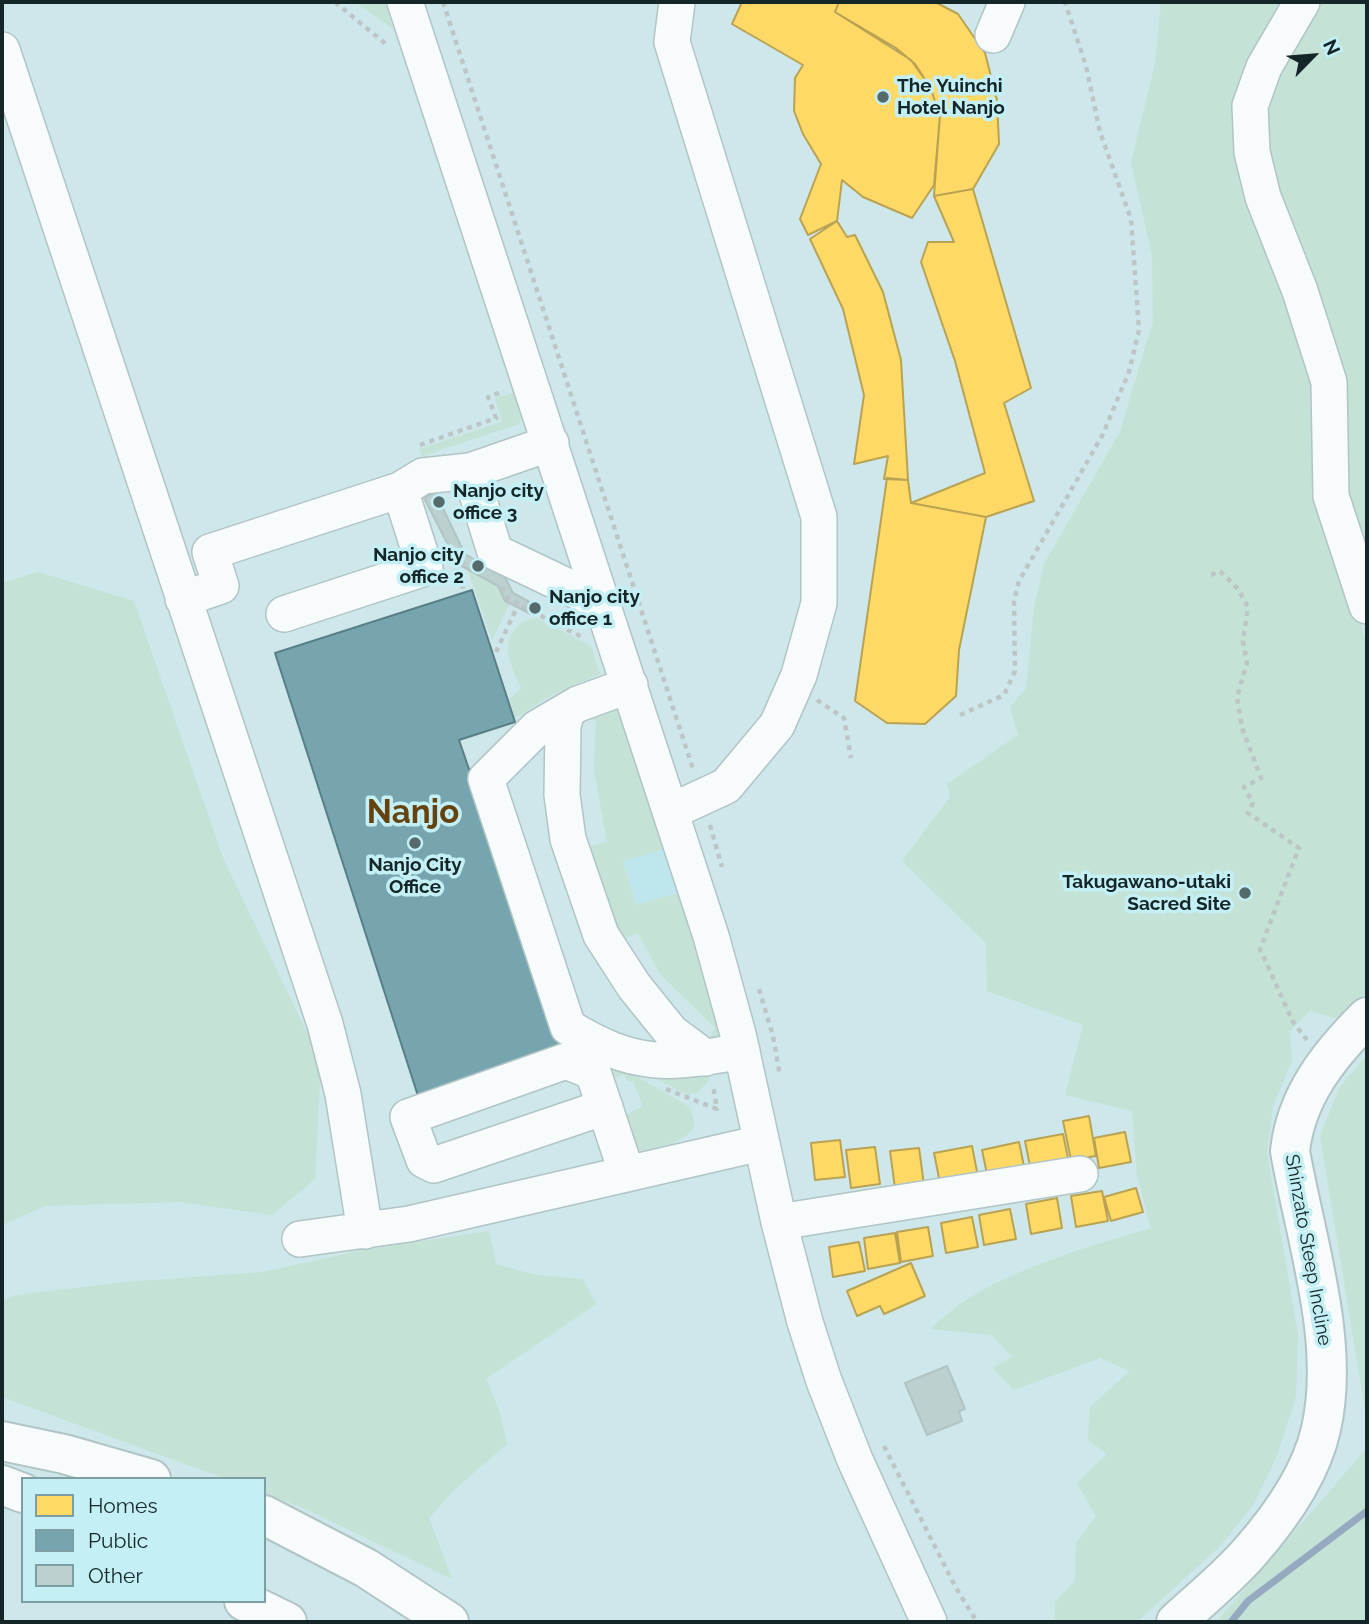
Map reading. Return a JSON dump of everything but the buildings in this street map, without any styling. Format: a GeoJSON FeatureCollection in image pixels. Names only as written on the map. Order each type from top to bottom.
{"type":"FeatureCollection","features":[{"type":"Feature","properties":{"kind":"main road","name":"Shinzato Steep Incline"},"geometry":{"type":"LineString","coordinates":[[1176,1622],[1250,1552],[1306,1470],[1320,1432],[1325,1407],[1325,1344],[1290,1151],[1302,1104],[1328,1060],[1367,1017]]}},
{"type":"Feature","properties":{"kind":"main road"},"geometry":{"type":"LineString","coordinates":[[2,1441],[64,1454],[143,1477]]}},
{"type":"Feature","properties":{"kind":"main road"},"geometry":{"type":"LineString","coordinates":[[2,1485],[21,1492]]}},
{"type":"Feature","properties":{"kind":"main road"},"geometry":{"type":"LineString","coordinates":[[266,1516],[366,1568],[449,1622]]}},
{"type":"Feature","properties":{"kind":"main road"},"geometry":{"type":"LineString","coordinates":[[248,1603],[287,1622]]}},
{"type":"Feature","properties":{"kind":"street"},"geometry":{"type":"LineString","coordinates":[[405,2],[630,685],[687,804],[711,936],[742,1051],[779,1222],[824,1381],[929,1622]]}},
{"type":"Feature","properties":{"kind":"street"},"geometry":{"type":"LineString","coordinates":[[677,2],[672,42],[819,517],[819,603],[793,688],[777,725],[726,786],[687,804]]}},
{"type":"Feature","properties":{"kind":"street"},"geometry":{"type":"LineString","coordinates":[[993,35],[1007,2]]}},
{"type":"Feature","properties":{"kind":"street"},"geometry":{"type":"LineString","coordinates":[[1302,2],[1264,67],[1250,106],[1252,152],[1262,197],[1300,291],[1329,382],[1331,496],[1367,606]]}},
{"type":"Feature","properties":{"kind":"street"},"geometry":{"type":"LineString","coordinates":[[2,50],[324,1024],[343,1094],[365,1231]]}},
{"type":"Feature","properties":{"kind":"street"},"geometry":{"type":"LineString","coordinates":[[183,599],[220,586],[210,552],[412,483],[470,471],[551,443]]}},
{"type":"Feature","properties":{"kind":"street"},"geometry":{"type":"LineString","coordinates":[[470,471],[495,552],[604,604]]}},
{"type":"Feature","properties":{"kind":"street"},"geometry":{"type":"LineString","coordinates":[[284,614],[425,568],[412,483]]}},
{"type":"Feature","properties":{"kind":"street"},"geometry":{"type":"LineString","coordinates":[[630,685],[567,711],[537,728],[486,779],[568,1027],[629,1058],[687,1061],[742,1051]]}},
{"type":"Feature","properties":{"kind":"street"},"geometry":{"type":"LineString","coordinates":[[567,711],[563,726],[562,795],[568,839],[601,935],[634,986],[671,1032],[706,1058]]}},
{"type":"Feature","properties":{"kind":"street"},"geometry":{"type":"LineString","coordinates":[[605,1107],[434,1165],[424,1160],[408,1117],[566,1061],[593,1073],[605,1107],[626,1174]]}},
{"type":"Feature","properties":{"kind":"street"},"geometry":{"type":"LineString","coordinates":[[300,1239],[365,1231],[761,1143]]}},
{"type":"Feature","properties":{"kind":"street"},"geometry":{"type":"LineString","coordinates":[[779,1222],[1080,1174]]}},
{"type":"Feature","properties":{"kind":"path"},"geometry":{"type":"LineString","coordinates":[[335,2],[390,47]]}},
{"type":"Feature","properties":{"kind":"path"},"geometry":{"type":"LineString","coordinates":[[443,2],[687,804],[723,872]]}},
{"type":"Feature","properties":{"kind":"path"},"geometry":{"type":"LineString","coordinates":[[960,715],[1004,695],[1015,671],[1014,601],[1019,581],[1102,436],[1129,372],[1139,330],[1131,219],[1100,132],[1086,65],[1065,2]]}},
{"type":"Feature","properties":{"kind":"path"},"geometry":{"type":"LineString","coordinates":[[412,483],[414,447],[496,418],[488,397],[509,389]]}},
{"type":"Feature","properties":{"kind":"path"},"geometry":{"type":"LineString","coordinates":[[464,591],[451,555],[476,570]]}},
{"type":"Feature","properties":{"kind":"path"},"geometry":{"type":"LineString","coordinates":[[1211,575],[1220,571],[1238,589],[1248,607],[1243,641],[1247,663],[1237,697],[1242,728],[1261,778],[1244,787],[1253,803],[1248,813],[1299,848],[1260,949],[1293,1022],[1310,1044],[1328,1060]]}},
{"type":"Feature","properties":{"kind":"path"},"geometry":{"type":"LineString","coordinates":[[500,582],[508,599],[595,644]]}},
{"type":"Feature","properties":{"kind":"path"},"geometry":{"type":"LineString","coordinates":[[496,652],[518,605]]}},
{"type":"Feature","properties":{"kind":"path"},"geometry":{"type":"LineString","coordinates":[[818,702],[844,718],[851,758]]}},
{"type":"Feature","properties":{"kind":"path"},"geometry":{"type":"LineString","coordinates":[[758,985],[773,1036],[782,1087]]}},
{"type":"Feature","properties":{"kind":"path"},"geometry":{"type":"LineString","coordinates":[[706,1058],[717,1109]]}},
{"type":"Feature","properties":{"kind":"path"},"geometry":{"type":"LineString","coordinates":[[880,1438],[910,1502],[977,1622]]}},
{"type":"Feature","properties":{"kind":"shaded area"},"geometry":{"type":"Polygon","coordinates":[[[669,847],[682,892],[636,905],[623,860],[669,847]]]}},
{"type":"Feature","properties":{"kind":"green space"},"geometry":{"type":"Polygon","coordinates":[[[355,2],[385,2],[393,29],[355,2]]]}},
{"type":"Feature","properties":{"kind":"green space"},"geometry":{"type":"Polygon","coordinates":[[[1161,2],[1288,2],[1261,36],[1242,99],[1316,370],[1323,493],[1367,646],[1367,992],[1338,1019],[1310,1011],[1290,1031],[1292,1061],[1273,1106],[1267,1153],[1298,1334],[1296,1396],[1277,1456],[1253,1505],[1221,1545],[1137,1622],[1055,1622],[1055,1602],[1075,1581],[1076,1543],[1096,1516],[1077,1483],[1107,1454],[1088,1440],[1090,1407],[1130,1371],[1100,1358],[1014,1390],[993,1368],[1012,1357],[992,1335],[930,1329],[963,1302],[1007,1278],[1054,1259],[1151,1228],[1137,1175],[1132,1111],[1065,1095],[1083,1025],[987,991],[986,943],[902,861],[950,797],[947,784],[1018,735],[1010,707],[1026,689],[1034,608],[1044,564],[1120,432],[1153,321],[1152,255],[1131,162],[1155,64],[1161,2]]]}},
{"type":"Feature","properties":{"kind":"green space"},"geometry":{"type":"Polygon","coordinates":[[[1320,2],[1367,2],[1367,574],[1260,147],[1265,88],[1306,15],[1320,2]]]}},
{"type":"Feature","properties":{"kind":"green space"},"geometry":{"type":"Polygon","coordinates":[[[518,391],[522,416],[519,424],[422,456],[419,449],[502,422],[495,398],[518,391]]]}},
{"type":"Feature","properties":{"kind":"green space"},"geometry":{"type":"Polygon","coordinates":[[[467,568],[495,585],[509,605],[492,640],[467,568]]]}},
{"type":"Feature","properties":{"kind":"green space"},"geometry":{"type":"Polygon","coordinates":[[[38,572],[134,601],[223,858],[321,1062],[315,1179],[272,1215],[179,1202],[45,1206],[2,1225],[2,583],[38,572]]]}},
{"type":"Feature","properties":{"kind":"green space"},"geometry":{"type":"Polygon","coordinates":[[[537,618],[591,646],[600,674],[550,696],[515,718],[509,699],[521,689],[510,661],[508,645],[520,624],[537,618]]]}},
{"type":"Feature","properties":{"kind":"green space"},"geometry":{"type":"Polygon","coordinates":[[[618,704],[623,705],[634,728],[707,951],[729,1039],[707,1042],[715,1028],[660,974],[638,933],[621,940],[605,901],[591,846],[607,842],[594,770],[596,720],[580,718],[618,704]],[[669,848],[623,861],[636,905],[682,892],[669,848]]]}},
{"type":"Feature","properties":{"kind":"green space"},"geometry":{"type":"Polygon","coordinates":[[[1367,1055],[1367,1422],[1320,1136],[1339,1088],[1367,1055]]]}},
{"type":"Feature","properties":{"kind":"green space"},"geometry":{"type":"Polygon","coordinates":[[[608,1064],[627,1071],[690,1107],[695,1126],[677,1141],[639,1151],[626,1115],[643,1106],[633,1081],[628,1082],[624,1075],[612,1078],[608,1064]]]}},
{"type":"Feature","properties":{"kind":"green space"},"geometry":{"type":"Polygon","coordinates":[[[708,1070],[709,1080],[698,1092],[688,1095],[642,1071],[708,1070]]]}},
{"type":"Feature","properties":{"kind":"green space"},"geometry":{"type":"Polygon","coordinates":[[[489,1231],[496,1264],[536,1275],[583,1279],[596,1304],[486,1379],[499,1410],[507,1444],[453,1491],[429,1518],[452,1579],[303,1508],[266,1494],[266,1477],[221,1477],[2,1397],[2,1301],[15,1295],[125,1282],[263,1272],[362,1250],[489,1231]]]}},
{"type":"Feature","properties":{"kind":"green space"},"geometry":{"type":"Polygon","coordinates":[[[1367,1448],[1367,1622],[1216,1622],[1367,1448]]]}},
{"type":"Feature","properties":{"kind":"waterway"},"geometry":{"type":"LineString","coordinates":[[1231,1622],[1248,1601],[1367,1511]]}},
{"type":"Feature","properties":{"kind":"place","name":"The Yuinchi Hotel Nanjo"},"geometry":{"type":"Point","coordinates":[883,97]}},
{"type":"Feature","properties":{"kind":"place","name":"Nanjo city office 3"},"geometry":{"type":"Point","coordinates":[439,502]}},
{"type":"Feature","properties":{"kind":"place","name":"Nanjo city office 2"},"geometry":{"type":"Point","coordinates":[478,566]}},
{"type":"Feature","properties":{"kind":"place","name":"Nanjo city office 1"},"geometry":{"type":"Point","coordinates":[535,608]}},
{"type":"Feature","properties":{"kind":"place","name":"Nanjo City Office"},"geometry":{"type":"Point","coordinates":[415,843]}},
{"type":"Feature","properties":{"kind":"place","name":"Takugawano-utaki Sacred Site"},"geometry":{"type":"Point","coordinates":[1245,893]}},
{"type":"Feature","properties":{"kind":"district","name":"Nanjo"},"geometry":{"type":"Point","coordinates":[413,813]}}]}
